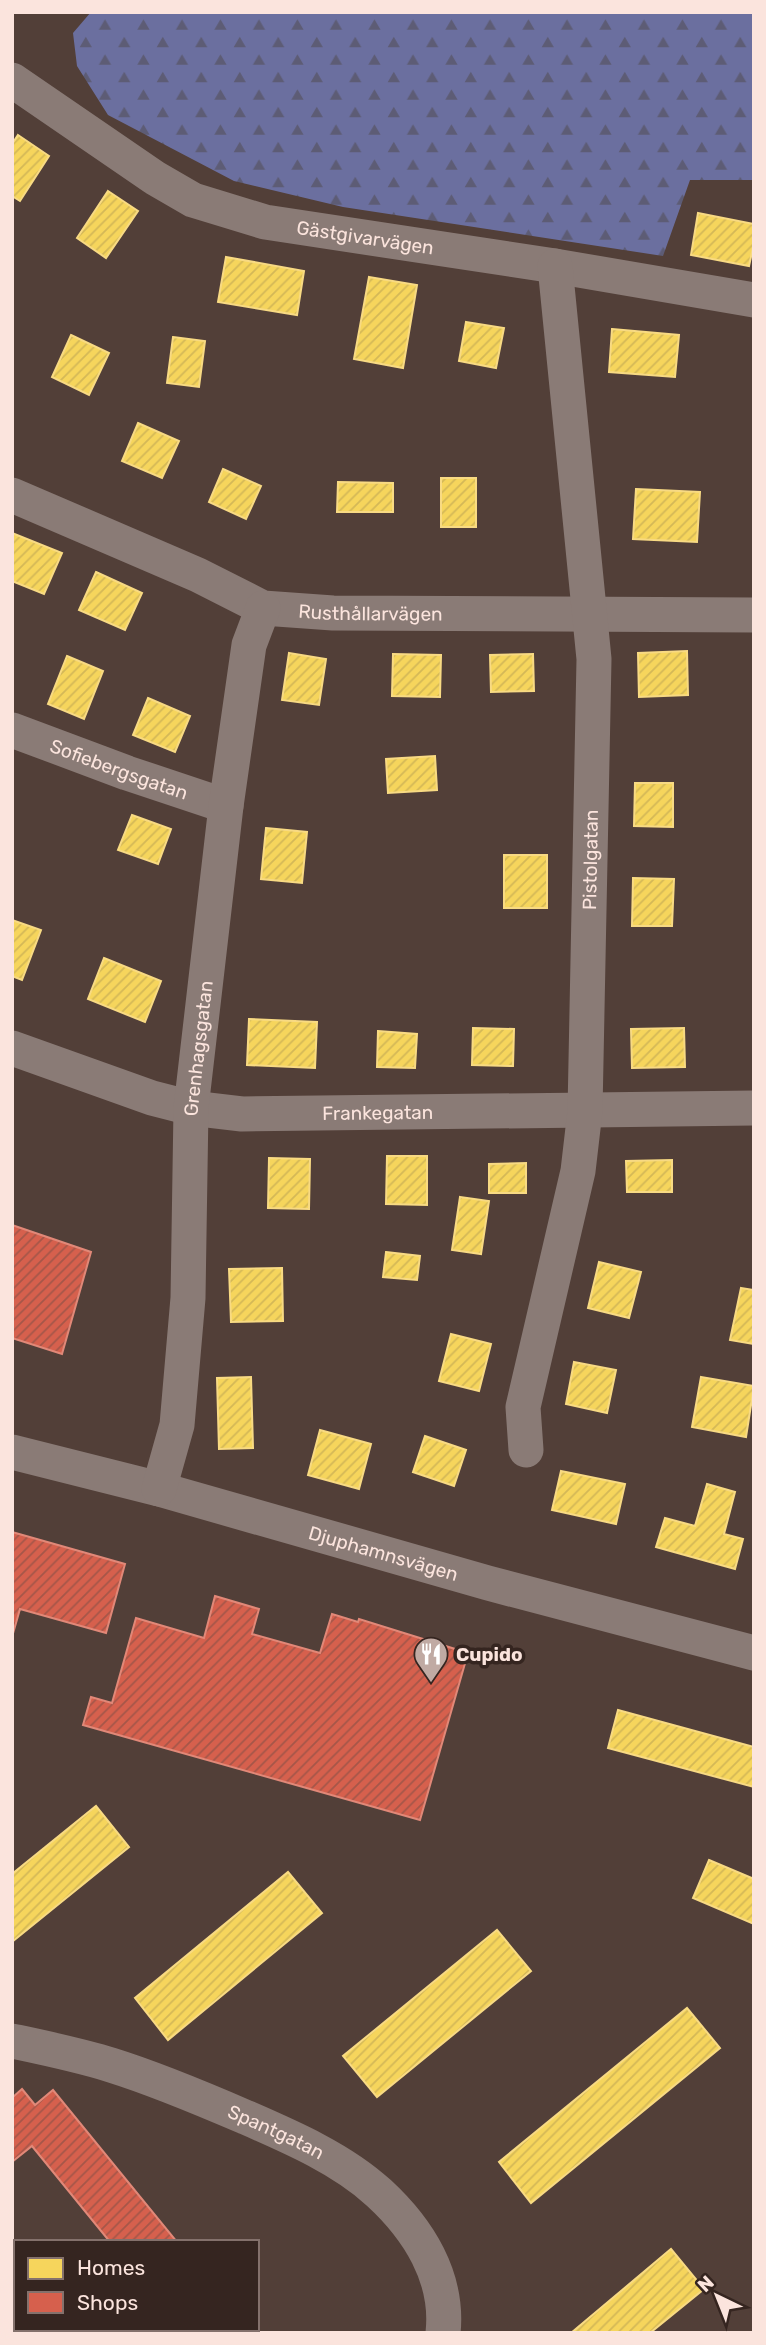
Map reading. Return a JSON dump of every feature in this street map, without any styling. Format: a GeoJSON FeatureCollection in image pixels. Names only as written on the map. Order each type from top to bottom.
{"type":"FeatureCollection","features":[{"type":"Feature","properties":{"kind":"street","name":"Gästgivarvägen"},"geometry":{"type":"LineString","coordinates":[[12,80],[193,201],[265,222],[555,266],[754,300]]}},
{"type":"Feature","properties":{"kind":"street","name":"Pistolgatan"},"geometry":{"type":"LineString","coordinates":[[526,1450],[523,1407],[578,1171],[585,1111],[594,659],[592,614],[555,266]]}},
{"type":"Feature","properties":{"kind":"street","name":"Rusthållarvägen"},"geometry":{"type":"LineString","coordinates":[[12,495],[198,575],[263,608],[333,613],[754,615]]}},
{"type":"Feature","properties":{"kind":"street","name":"Grenhagsgatan"},"geometry":{"type":"LineString","coordinates":[[159,1489],[177,1425],[188,1298],[191,1108],[226,806],[249,645],[263,608]]}},
{"type":"Feature","properties":{"kind":"street","name":"Sofiebergsgatan"},"geometry":{"type":"LineString","coordinates":[[12,730],[226,806]]}},
{"type":"Feature","properties":{"kind":"street","name":"Frankegatan"},"geometry":{"type":"LineString","coordinates":[[12,1048],[152,1098],[191,1108],[255,1114],[754,1108]]}},
{"type":"Feature","properties":{"kind":"street","name":"Djuphamnsvägen"},"geometry":{"type":"LineString","coordinates":[[12,1452],[159,1489],[488,1583],[754,1653]]}},
{"type":"Feature","properties":{"kind":"street","name":"Spantgatan"},"geometry":{"type":"LineString","coordinates":[[12,2041],[112,2065],[201,2098],[286,2135],[337,2163],[378,2192],[411,2228],[429,2255],[441,2288],[443,2333]]}},
{"type":"Feature","properties":{"kind":"shaded area"},"geometry":{"type":"Polygon","coordinates":[[[12,2284],[14,2331],[144,2333],[12,2333],[12,2284]]]}},
{"type":"Feature","properties":{"kind":"green space"},"geometry":{"type":"Polygon","coordinates":[[[91,12],[754,12],[754,180],[690,180],[663,256],[343,207],[234,181],[108,115],[77,66],[73,33],[91,12]]]}},
{"type":"Feature","properties":{"kind":"building: Homes"},"geometry":{"type":"Polygon","coordinates":[[[18,135],[49,156],[20,201],[12,196],[12,144],[18,135]]]}},
{"type":"Feature","properties":{"kind":"building: Homes"},"geometry":{"type":"Polygon","coordinates":[[[108,191],[138,211],[106,258],[77,238],[108,191]]]}},
{"type":"Feature","properties":{"kind":"building: Homes"},"geometry":{"type":"Polygon","coordinates":[[[698,213],[754,224],[754,243],[749,266],[691,255],[698,213]]]}},
{"type":"Feature","properties":{"kind":"building: Homes"},"geometry":{"type":"Polygon","coordinates":[[[226,257],[304,271],[297,315],[218,302],[226,257]]]}},
{"type":"Feature","properties":{"kind":"building: Homes"},"geometry":{"type":"Polygon","coordinates":[[[369,277],[417,285],[403,368],[354,359],[369,277]]]}},
{"type":"Feature","properties":{"kind":"building: Homes"},"geometry":{"type":"Polygon","coordinates":[[[466,322],[504,328],[496,368],[459,361],[466,322]]]}},
{"type":"Feature","properties":{"kind":"building: Homes"},"geometry":{"type":"Polygon","coordinates":[[[612,329],[679,335],[675,377],[609,372],[612,329]]]}},
{"type":"Feature","properties":{"kind":"building: Homes"},"geometry":{"type":"Polygon","coordinates":[[[71,335],[109,353],[89,395],[52,377],[71,335]]]}},
{"type":"Feature","properties":{"kind":"building: Homes"},"geometry":{"type":"Polygon","coordinates":[[[173,337],[205,341],[199,387],[167,383],[173,337]]]}},
{"type":"Feature","properties":{"kind":"building: Homes"},"geometry":{"type":"Polygon","coordinates":[[[138,423],[179,441],[162,478],[122,461],[138,423]]]}},
{"type":"Feature","properties":{"kind":"building: Homes"},"geometry":{"type":"Polygon","coordinates":[[[223,469],[261,486],[246,519],[209,502],[223,469]]]}},
{"type":"Feature","properties":{"kind":"building: Homes"},"geometry":{"type":"Polygon","coordinates":[[[441,478],[476,478],[476,527],[441,527],[441,478]]]}},
{"type":"Feature","properties":{"kind":"building: Homes"},"geometry":{"type":"Polygon","coordinates":[[[338,482],[393,483],[393,512],[337,512],[338,482]]]}},
{"type":"Feature","properties":{"kind":"building: Homes"},"geometry":{"type":"Polygon","coordinates":[[[636,489],[700,492],[697,542],[633,539],[636,489]]]}},
{"type":"Feature","properties":{"kind":"building: Homes"},"geometry":{"type":"Polygon","coordinates":[[[12,533],[62,553],[44,594],[12,581],[12,533]]]}},
{"type":"Feature","properties":{"kind":"building: Homes"},"geometry":{"type":"Polygon","coordinates":[[[96,572],[142,593],[125,630],[79,610],[96,572]]]}},
{"type":"Feature","properties":{"kind":"building: Homes"},"geometry":{"type":"Polygon","coordinates":[[[687,651],[688,695],[639,697],[638,653],[687,651]]]}},
{"type":"Feature","properties":{"kind":"building: Homes"},"geometry":{"type":"Polygon","coordinates":[[[289,653],[326,659],[319,705],[282,700],[289,653]]]}},
{"type":"Feature","properties":{"kind":"building: Homes"},"geometry":{"type":"Polygon","coordinates":[[[393,654],[441,655],[440,697],[392,696],[393,654]]]}},
{"type":"Feature","properties":{"kind":"building: Homes"},"geometry":{"type":"Polygon","coordinates":[[[533,654],[534,691],[491,692],[490,655],[533,654]]]}},
{"type":"Feature","properties":{"kind":"building: Homes"},"geometry":{"type":"Polygon","coordinates":[[[67,656],[103,671],[84,719],[48,704],[67,656]]]}},
{"type":"Feature","properties":{"kind":"building: Homes"},"geometry":{"type":"Polygon","coordinates":[[[148,698],[190,716],[175,752],[133,735],[148,698]]]}},
{"type":"Feature","properties":{"kind":"building: Homes"},"geometry":{"type":"Polygon","coordinates":[[[435,756],[437,790],[388,793],[386,759],[435,756]]]}},
{"type":"Feature","properties":{"kind":"building: Homes"},"geometry":{"type":"Polygon","coordinates":[[[635,783],[673,783],[673,827],[634,826],[635,783]]]}},
{"type":"Feature","properties":{"kind":"building: Homes"},"geometry":{"type":"Polygon","coordinates":[[[132,815],[171,829],[158,864],[118,850],[132,815]]]}},
{"type":"Feature","properties":{"kind":"building: Homes"},"geometry":{"type":"Polygon","coordinates":[[[266,828],[307,832],[302,883],[261,879],[266,828]]]}},
{"type":"Feature","properties":{"kind":"building: Homes"},"geometry":{"type":"Polygon","coordinates":[[[504,855],[547,855],[547,908],[504,908],[504,855]]]}},
{"type":"Feature","properties":{"kind":"building: Homes"},"geometry":{"type":"Polygon","coordinates":[[[633,878],[674,879],[672,926],[632,926],[633,878]]]}},
{"type":"Feature","properties":{"kind":"building: Homes"},"geometry":{"type":"Polygon","coordinates":[[[12,920],[41,930],[22,980],[12,976],[12,920]]]}},
{"type":"Feature","properties":{"kind":"building: Homes"},"geometry":{"type":"Polygon","coordinates":[[[104,958],[161,981],[145,1022],[88,999],[104,958]]]}},
{"type":"Feature","properties":{"kind":"building: Homes"},"geometry":{"type":"Polygon","coordinates":[[[249,1019],[317,1022],[315,1068],[247,1065],[249,1019]]]}},
{"type":"Feature","properties":{"kind":"building: Homes"},"geometry":{"type":"Polygon","coordinates":[[[473,1028],[514,1029],[513,1066],[472,1065],[473,1028]]]}},
{"type":"Feature","properties":{"kind":"building: Homes"},"geometry":{"type":"Polygon","coordinates":[[[684,1028],[685,1067],[632,1068],[631,1029],[684,1028]]]}},
{"type":"Feature","properties":{"kind":"building: Homes"},"geometry":{"type":"Polygon","coordinates":[[[378,1031],[417,1034],[415,1068],[377,1067],[378,1031]]]}},
{"type":"Feature","properties":{"kind":"building: Homes"},"geometry":{"type":"Polygon","coordinates":[[[387,1156],[427,1156],[427,1205],[386,1204],[387,1156]]]}},
{"type":"Feature","properties":{"kind":"building: Homes"},"geometry":{"type":"Polygon","coordinates":[[[269,1158],[310,1159],[309,1209],[268,1208],[269,1158]]]}},
{"type":"Feature","properties":{"kind":"building: Homes"},"geometry":{"type":"Polygon","coordinates":[[[672,1160],[672,1192],[627,1192],[626,1161],[672,1160]]]}},
{"type":"Feature","properties":{"kind":"building: Homes"},"geometry":{"type":"Polygon","coordinates":[[[526,1163],[526,1193],[489,1193],[489,1164],[526,1163]]]}},
{"type":"Feature","properties":{"kind":"building: Homes"},"geometry":{"type":"Polygon","coordinates":[[[460,1197],[489,1201],[481,1254],[452,1250],[460,1197]]]}},
{"type":"Feature","properties":{"kind":"building: Homes"},"geometry":{"type":"Polygon","coordinates":[[[386,1252],[420,1256],[417,1280],[383,1277],[386,1252]]]}},
{"type":"Feature","properties":{"kind":"building: Homes"},"geometry":{"type":"Polygon","coordinates":[[[599,1262],[641,1272],[629,1318],[588,1308],[599,1262]]]}},
{"type":"Feature","properties":{"kind":"building: Homes"},"geometry":{"type":"Polygon","coordinates":[[[282,1268],[283,1321],[231,1322],[229,1269],[282,1268]]]}},
{"type":"Feature","properties":{"kind":"building: Homes"},"geometry":{"type":"Polygon","coordinates":[[[741,1288],[754,1290],[754,1344],[730,1340],[741,1288]]]}},
{"type":"Feature","properties":{"kind":"building: Homes"},"geometry":{"type":"Polygon","coordinates":[[[451,1334],[491,1344],[479,1391],[439,1381],[451,1334]]]}},
{"type":"Feature","properties":{"kind":"building: Homes"},"geometry":{"type":"Polygon","coordinates":[[[574,1362],[616,1370],[607,1413],[566,1404],[574,1362]]]}},
{"type":"Feature","properties":{"kind":"building: Homes"},"geometry":{"type":"Polygon","coordinates":[[[251,1377],[253,1448],[219,1449],[217,1378],[251,1377]]]}},
{"type":"Feature","properties":{"kind":"building: Homes"},"geometry":{"type":"Polygon","coordinates":[[[701,1377],[754,1386],[746,1437],[692,1427],[701,1377]]]}},
{"type":"Feature","properties":{"kind":"building: Homes"},"geometry":{"type":"Polygon","coordinates":[[[320,1430],[371,1444],[359,1489],[308,1475],[320,1430]]]}},
{"type":"Feature","properties":{"kind":"building: Homes"},"geometry":{"type":"Polygon","coordinates":[[[425,1436],[466,1450],[454,1486],[413,1472],[425,1436]]]}},
{"type":"Feature","properties":{"kind":"building: Homes"},"geometry":{"type":"Polygon","coordinates":[[[561,1471],[625,1484],[616,1524],[552,1510],[561,1471]]]}},
{"type":"Feature","properties":{"kind":"building: Homes"},"geometry":{"type":"Polygon","coordinates":[[[707,1484],[735,1492],[724,1534],[743,1539],[735,1569],[656,1547],[665,1518],[695,1526],[707,1484]]]}},
{"type":"Feature","properties":{"kind":"building: Homes"},"geometry":{"type":"Polygon","coordinates":[[[618,1710],[754,1747],[754,1787],[608,1748],[618,1710]]]}},
{"type":"Feature","properties":{"kind":"building: Homes"},"geometry":{"type":"Polygon","coordinates":[[[96,1806],[129,1847],[12,1942],[12,1874],[96,1806]]]}},
{"type":"Feature","properties":{"kind":"building: Homes"},"geometry":{"type":"Polygon","coordinates":[[[709,1860],[754,1879],[754,1924],[693,1898],[709,1860]]]}},
{"type":"Feature","properties":{"kind":"building: Homes"},"geometry":{"type":"Polygon","coordinates":[[[288,1872],[322,1913],[168,2040],[135,1998],[288,1872]]]}},
{"type":"Feature","properties":{"kind":"building: Homes"},"geometry":{"type":"Polygon","coordinates":[[[497,1930],[531,1971],[377,2097],[343,2056],[497,1930]]]}},
{"type":"Feature","properties":{"kind":"building: Homes"},"geometry":{"type":"Polygon","coordinates":[[[687,2008],[720,2048],[531,2203],[499,2162],[687,2008]]]}},
{"type":"Feature","properties":{"kind":"building: Homes"},"geometry":{"type":"Polygon","coordinates":[[[671,2249],[704,2289],[650,2333],[571,2333],[671,2249]]]}},
{"type":"Feature","properties":{"kind":"building: Shops"},"geometry":{"type":"Polygon","coordinates":[[[12,1225],[91,1252],[62,1354],[12,1338],[12,1225]]]}},
{"type":"Feature","properties":{"kind":"building: Shops"},"geometry":{"type":"Polygon","coordinates":[[[12,1532],[125,1564],[106,1633],[20,1609],[12,1637],[12,1532]]]}},
{"type":"Feature","properties":{"kind":"building: Shops"},"geometry":{"type":"Polygon","coordinates":[[[215,1596],[259,1609],[252,1634],[320,1653],[332,1614],[358,1622],[359,1619],[468,1653],[420,1820],[83,1725],[91,1697],[112,1703],[136,1618],[204,1638],[215,1596]]]}},
{"type":"Feature","properties":{"kind":"building: Shops"},"geometry":{"type":"Polygon","coordinates":[[[22,2089],[35,2105],[53,2090],[175,2240],[108,2240],[32,2146],[12,2162],[12,2098],[22,2089]]]}},
{"type":"Feature","properties":{"kind":"place","name":"Cupido"},"geometry":{"type":"Point","coordinates":[431,1684]}}]}
